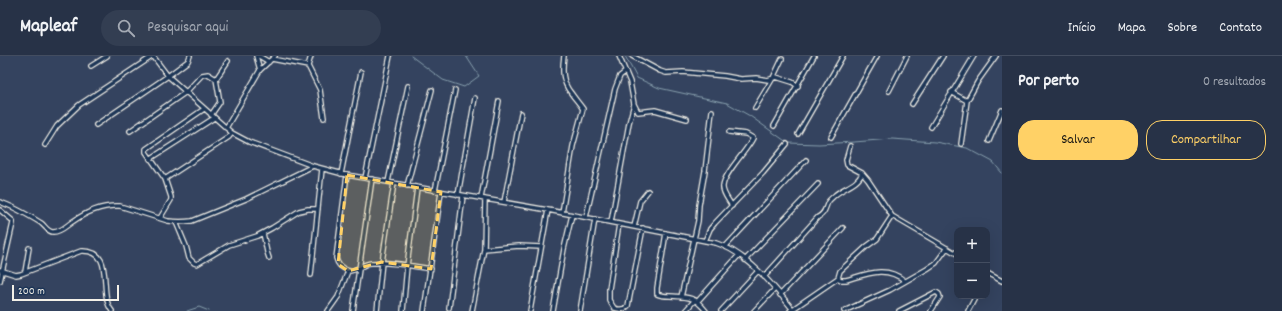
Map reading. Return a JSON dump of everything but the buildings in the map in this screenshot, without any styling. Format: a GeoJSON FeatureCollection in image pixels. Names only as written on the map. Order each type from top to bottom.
{"type":"FeatureCollection","features":[{"type":"Feature","properties":{"kind":"street"},"geometry":{"type":"LineString","coordinates":[[91,66],[107,56]]}},
{"type":"Feature","properties":{"kind":"street"},"geometry":{"type":"LineString","coordinates":[[45,145],[58,126],[79,105],[153,56],[168,76],[212,117],[232,134],[249,142],[313,166],[341,174],[548,210],[693,238],[726,246],[764,276],[792,311],[838,278],[840,271],[877,239],[892,216]]}},
{"type":"Feature","properties":{"kind":"street"},"geometry":{"type":"LineString","coordinates":[[96,125],[168,76],[188,61],[190,56]]}},
{"type":"Feature","properties":{"kind":"street"},"geometry":{"type":"LineString","coordinates":[[260,70],[258,56],[308,66]]}},
{"type":"Feature","properties":{"kind":"street"},"geometry":{"type":"LineString","coordinates":[[312,56],[308,66],[320,90],[324,118]]}},
{"type":"Feature","properties":{"kind":"street"},"geometry":{"type":"LineString","coordinates":[[365,178],[390,56]]}},
{"type":"Feature","properties":{"kind":"street"},"geometry":{"type":"LineString","coordinates":[[562,213],[573,146],[582,109],[565,84],[563,75],[564,56]]}},
{"type":"Feature","properties":{"kind":"street"},"geometry":{"type":"LineString","coordinates":[[619,56],[630,82],[634,104],[638,112],[649,110],[659,111],[687,119]]}},
{"type":"Feature","properties":{"kind":"street"},"geometry":{"type":"LineString","coordinates":[[632,56],[666,73],[698,73],[741,79],[756,78],[768,80],[779,78],[798,86]]}},
{"type":"Feature","properties":{"kind":"street"},"geometry":{"type":"LineString","coordinates":[[774,126],[814,56]]}},
{"type":"Feature","properties":{"kind":"street"},"geometry":{"type":"LineString","coordinates":[[798,134],[843,56]]}},
{"type":"Feature","properties":{"kind":"street"},"geometry":{"type":"LineString","coordinates":[[831,137],[878,56]]}},
{"type":"Feature","properties":{"kind":"street"},"geometry":{"type":"LineString","coordinates":[[889,91],[907,56]]}},
{"type":"Feature","properties":{"kind":"street"},"geometry":{"type":"LineString","coordinates":[[912,104],[943,56]]}},
{"type":"Feature","properties":{"kind":"street"},"geometry":{"type":"LineString","coordinates":[[931,127],[974,56]]}},
{"type":"Feature","properties":{"kind":"street"},"geometry":{"type":"LineString","coordinates":[[961,144],[966,101],[996,56]]}},
{"type":"Feature","properties":{"kind":"street"},"geometry":{"type":"LineString","coordinates":[[226,128],[260,70],[272,59]]}},
{"type":"Feature","properties":{"kind":"street"},"geometry":{"type":"LineString","coordinates":[[755,108],[773,78],[782,59]]}},
{"type":"Feature","properties":{"kind":"street"},"geometry":{"type":"LineString","coordinates":[[150,159],[212,117],[220,102],[216,79],[228,61]]}},
{"type":"Feature","properties":{"kind":"street"},"geometry":{"type":"LineString","coordinates":[[341,174],[361,72]]}},
{"type":"Feature","properties":{"kind":"street"},"geometry":{"type":"LineString","coordinates":[[586,218],[616,84],[620,76],[625,72]]}},
{"type":"Feature","properties":{"kind":"street"},"geometry":{"type":"LineString","coordinates":[[130,131],[186,92],[202,75],[208,74],[216,79]]}},
{"type":"Feature","properties":{"kind":"street"},"geometry":{"type":"LineString","coordinates":[[388,182],[408,86]]}},
{"type":"Feature","properties":{"kind":"street"},"geometry":{"type":"LineString","coordinates":[[407,186],[432,90]]}},
{"type":"Feature","properties":{"kind":"street"},"geometry":{"type":"LineString","coordinates":[[435,191],[455,90]]}},
{"type":"Feature","properties":{"kind":"street"},"geometry":{"type":"LineString","coordinates":[[951,92],[966,101]]}},
{"type":"Feature","properties":{"kind":"street"},"geometry":{"type":"LineString","coordinates":[[458,195],[475,98]]}},
{"type":"Feature","properties":{"kind":"street"},"geometry":{"type":"LineString","coordinates":[[472,311],[484,249],[483,198],[499,101]]}},
{"type":"Feature","properties":{"kind":"street"},"geometry":{"type":"LineString","coordinates":[[611,222],[634,104]]}},
{"type":"Feature","properties":{"kind":"street"},"geometry":{"type":"LineString","coordinates":[[160,218],[171,197],[165,179],[146,152],[147,147],[204,109]]}},
{"type":"Feature","properties":{"kind":"street"},"geometry":{"type":"LineString","coordinates":[[989,141],[1002,110]]}},
{"type":"Feature","properties":{"kind":"street"},"geometry":{"type":"LineString","coordinates":[[681,297],[698,221],[712,111]]}},
{"type":"Feature","properties":{"kind":"street"},"geometry":{"type":"LineString","coordinates":[[504,202],[521,113]]}},
{"type":"Feature","properties":{"kind":"street"},"geometry":{"type":"LineString","coordinates":[[729,132],[746,134],[753,138],[728,173],[723,185],[724,192],[732,206]]}},
{"type":"Feature","properties":{"kind":"street"},"geometry":{"type":"LineString","coordinates":[[165,179],[232,134]]}},
{"type":"Feature","properties":{"kind":"street"},"geometry":{"type":"LineString","coordinates":[[705,241],[710,229],[715,223],[763,173],[788,144]]}},
{"type":"Feature","properties":{"kind":"street"},"geometry":{"type":"LineString","coordinates":[[850,146],[846,163],[847,165],[862,173],[879,195],[892,216],[954,252]]}},
{"type":"Feature","properties":{"kind":"street"},"geometry":{"type":"LineString","coordinates":[[726,246],[806,160]]}},
{"type":"Feature","properties":{"kind":"street"},"geometry":{"type":"LineString","coordinates":[[0,202],[19,210],[54,232],[62,229],[89,212],[113,206],[120,206],[176,222],[192,221],[246,199],[313,166]]}},
{"type":"Feature","properties":{"kind":"street"},"geometry":{"type":"LineString","coordinates":[[311,275],[322,169]]}},
{"type":"Feature","properties":{"kind":"street"},"geometry":{"type":"LineString","coordinates":[[764,276],[822,215],[826,210],[829,200],[839,191],[855,183],[861,177],[862,173]]}},
{"type":"Feature","properties":{"kind":"street"},"geometry":{"type":"LineString","coordinates":[[347,175],[336,258],[338,264],[348,271],[358,269],[366,264],[382,262],[431,269]]}},
{"type":"Feature","properties":{"kind":"street"},"geometry":{"type":"LineString","coordinates":[[353,311],[372,179]]}},
{"type":"Feature","properties":{"kind":"street"},"geometry":{"type":"LineString","coordinates":[[377,311],[382,262],[394,183]]}},
{"type":"Feature","properties":{"kind":"street"},"geometry":{"type":"LineString","coordinates":[[745,260],[818,184]]}},
{"type":"Feature","properties":{"kind":"street"},"geometry":{"type":"LineString","coordinates":[[403,311],[417,188]]}},
{"type":"Feature","properties":{"kind":"street"},"geometry":{"type":"LineString","coordinates":[[634,227],[640,201],[648,191]]}},
{"type":"Feature","properties":{"kind":"street"},"geometry":{"type":"LineString","coordinates":[[424,311],[431,269],[440,192]]}},
{"type":"Feature","properties":{"kind":"street"},"geometry":{"type":"LineString","coordinates":[[449,308],[463,196]]}},
{"type":"Feature","properties":{"kind":"street"},"geometry":{"type":"LineString","coordinates":[[176,222],[186,246],[189,258],[194,264],[198,264],[229,245],[264,233],[284,222],[299,211],[318,209]]}},
{"type":"Feature","properties":{"kind":"street"},"geometry":{"type":"LineString","coordinates":[[530,311],[548,210]]}},
{"type":"Feature","properties":{"kind":"street"},"geometry":{"type":"LineString","coordinates":[[0,211],[13,221],[0,281]]}},
{"type":"Feature","properties":{"kind":"street"},"geometry":{"type":"LineString","coordinates":[[553,311],[564,249],[572,215]]}},
{"type":"Feature","properties":{"kind":"street"},"geometry":{"type":"LineString","coordinates":[[580,311],[595,219]]}},
{"type":"Feature","properties":{"kind":"street"},"geometry":{"type":"LineString","coordinates":[[619,224],[608,289],[609,300],[614,308],[617,309],[623,309],[628,306],[643,228]]}},
{"type":"Feature","properties":{"kind":"street"},"geometry":{"type":"LineString","coordinates":[[780,295],[843,228]]}},
{"type":"Feature","properties":{"kind":"street"},"geometry":{"type":"LineString","coordinates":[[264,233],[267,252],[270,258]]}},
{"type":"Feature","properties":{"kind":"street"},"geometry":{"type":"LineString","coordinates":[[666,233],[657,291],[658,294],[662,296],[681,297],[696,301],[706,310]]}},
{"type":"Feature","properties":{"kind":"street"},"geometry":{"type":"LineString","coordinates":[[484,249],[519,246],[541,247]]}},
{"type":"Feature","properties":{"kind":"street"},"geometry":{"type":"LineString","coordinates":[[25,272],[29,248]]}},
{"type":"Feature","properties":{"kind":"street"},"geometry":{"type":"LineString","coordinates":[[844,311],[890,290],[936,263],[947,248]]}},
{"type":"Feature","properties":{"kind":"street"},"geometry":{"type":"LineString","coordinates":[[1,271],[16,275],[81,250],[87,250],[95,253],[101,258],[103,264],[107,304],[112,311]]}},
{"type":"Feature","properties":{"kind":"street"},"geometry":{"type":"LineString","coordinates":[[685,311],[738,255]]}},
{"type":"Feature","properties":{"kind":"street"},"geometry":{"type":"LineString","coordinates":[[328,311],[338,297],[348,271]]}},
{"type":"Feature","properties":{"kind":"street"},"geometry":{"type":"LineString","coordinates":[[721,311],[758,271]]}},
{"type":"Feature","properties":{"kind":"street"},"geometry":{"type":"LineString","coordinates":[[838,278],[841,280],[846,280],[881,271],[896,275],[905,281]]}},
{"type":"Feature","properties":{"kind":"street"},"geometry":{"type":"LineString","coordinates":[[990,275],[1002,281]]}},
{"type":"Feature","properties":{"kind":"street"},"geometry":{"type":"LineString","coordinates":[[754,311],[775,289]]}},
{"type":"Feature","properties":{"kind":"street"},"geometry":{"type":"LineString","coordinates":[[899,311],[936,292],[940,297],[931,311]]}},
{"type":"Feature","properties":{"kind":"street"},"geometry":{"type":"LineString","coordinates":[[968,311],[974,299]]}},
{"type":"Feature","properties":{"kind":"highlighted area"},"geometry":{"type":"Polygon","coordinates":[[[347,175],[441,192],[431,269],[382,262],[348,271],[338,264],[347,175]]]}},
{"type":"Feature","properties":{"kind":"waterway"},"geometry":{"type":"LineString","coordinates":[[411,56],[443,80],[464,87],[479,76],[466,56]]}},
{"type":"Feature","properties":{"kind":"waterway"},"geometry":{"type":"LineString","coordinates":[[625,56],[637,78],[659,88],[727,103],[750,116],[788,143],[819,144],[892,139],[935,142],[967,148],[993,162],[1002,173]]}},
{"type":"Feature","properties":{"kind":"waterway"},"geometry":{"type":"LineString","coordinates":[[187,311],[199,307],[209,311]]}}]}
